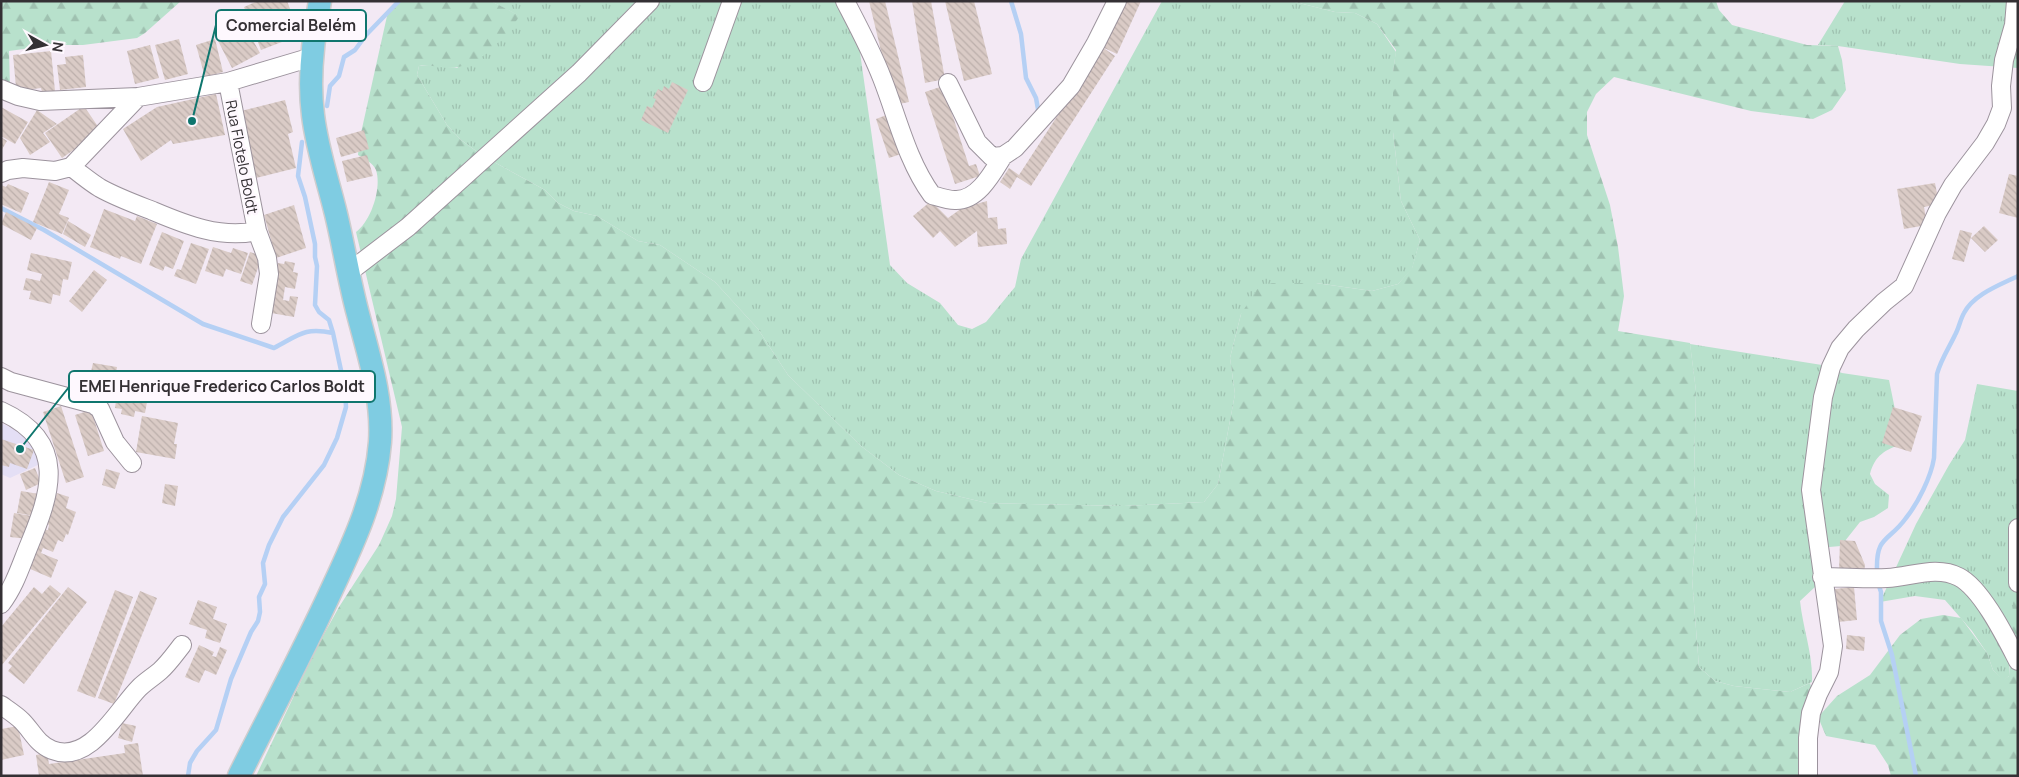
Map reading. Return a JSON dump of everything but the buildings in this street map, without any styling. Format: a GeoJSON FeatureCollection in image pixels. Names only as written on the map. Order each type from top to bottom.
{"type":"FeatureCollection","features":[{"type":"Feature","properties":{"kind":"main road"},"geometry":{"type":"LineString","coordinates":[[239,776],[355,540],[376,475],[380,441],[376,378],[357,312],[313,115],[312,57],[314,28],[320,1]]}},
{"type":"Feature","properties":{"kind":"street"},"geometry":{"type":"LineString","coordinates":[[349,272],[408,227],[436,202],[578,73],[650,1]]}},
{"type":"Feature","properties":{"kind":"street"},"geometry":{"type":"LineString","coordinates":[[703,82],[732,1]]}},
{"type":"Feature","properties":{"kind":"street"},"geometry":{"type":"LineString","coordinates":[[845,1],[882,76],[924,185],[932,195],[956,201],[968,197],[990,178],[1003,156],[1015,148],[1070,86],[1096,43],[1116,1]]}},
{"type":"Feature","properties":{"kind":"street"},"geometry":{"type":"LineString","coordinates":[[1808,776],[1808,738],[1811,713],[1829,672],[1833,646],[1811,490],[1823,397],[1831,366],[1840,348],[1856,329],[1904,286],[1937,212],[1996,124],[2002,108],[2001,86],[2004,60],[2014,25],[2016,1]]}},
{"type":"Feature","properties":{"kind":"street"},"geometry":{"type":"LineString","coordinates":[[1,89],[18,96],[40,101],[138,97],[228,82],[312,57]]}},
{"type":"Feature","properties":{"kind":"street","name":"Rua Flotelo Boldt"},"geometry":{"type":"LineString","coordinates":[[228,82],[257,232],[267,258],[269,274],[261,324]]}},
{"type":"Feature","properties":{"kind":"street"},"geometry":{"type":"LineString","coordinates":[[948,83],[977,142],[992,157],[1003,156]]}},
{"type":"Feature","properties":{"kind":"street"},"geometry":{"type":"LineString","coordinates":[[1,173],[23,168],[55,171],[72,167],[138,97]]}},
{"type":"Feature","properties":{"kind":"street"},"geometry":{"type":"LineString","coordinates":[[72,167],[98,187],[124,200],[182,223],[218,232],[246,234],[257,232]]}},
{"type":"Feature","properties":{"kind":"street"},"geometry":{"type":"LineString","coordinates":[[1,377],[11,382],[93,404],[100,409],[115,442],[132,463]]}},
{"type":"Feature","properties":{"kind":"street"},"geometry":{"type":"LineString","coordinates":[[1,411],[20,421],[41,441],[46,452],[49,476],[44,507],[36,530],[14,583],[1,604]]}},
{"type":"Feature","properties":{"kind":"street"},"geometry":{"type":"LineString","coordinates":[[2018,528],[2018,583]]}},
{"type":"Feature","properties":{"kind":"street"},"geometry":{"type":"LineString","coordinates":[[1822,577],[1888,578],[1934,572],[1959,577],[1979,595],[2006,637],[2018,661]]}},
{"type":"Feature","properties":{"kind":"street"},"geometry":{"type":"LineString","coordinates":[[1,705],[24,723],[34,738],[42,744],[59,752],[71,750],[83,746],[102,732],[140,687],[167,664],[182,645]]}},
{"type":"Feature","properties":{"kind":"shaded area"},"geometry":{"type":"Polygon","coordinates":[[[1,423],[23,434],[34,443],[42,463],[10,478],[1,474],[1,423]]]}},
{"type":"Feature","properties":{"kind":"green space"},"geometry":{"type":"Polygon","coordinates":[[[1,1],[181,1],[137,38],[83,45],[53,45],[9,51],[10,86],[1,82],[1,1]]]}},
{"type":"Feature","properties":{"kind":"green space"},"geometry":{"type":"Polygon","coordinates":[[[396,1],[491,1],[520,16],[493,48],[477,60],[453,68],[419,66],[417,75],[447,125],[461,140],[483,156],[545,190],[558,203],[574,211],[597,216],[638,241],[660,245],[715,282],[758,329],[788,375],[861,446],[899,475],[936,491],[987,503],[1124,506],[1204,502],[1218,484],[1235,394],[1230,358],[1241,314],[1257,289],[1272,283],[1316,283],[1372,291],[1398,284],[1412,268],[1420,240],[1401,201],[1393,132],[1393,72],[1396,50],[1377,24],[1355,13],[1335,12],[1291,1],[1716,1],[1719,10],[1732,25],[1807,45],[1838,46],[1846,90],[1832,110],[1813,119],[1751,111],[1614,77],[1596,94],[1587,112],[1587,135],[1610,205],[1618,247],[1624,296],[1618,331],[1690,343],[1696,391],[1694,475],[1697,521],[1692,578],[1699,667],[1715,681],[1734,686],[1790,692],[1810,683],[1819,716],[1837,696],[1870,675],[1900,635],[1921,619],[1943,615],[1961,618],[1987,653],[1993,670],[2003,680],[2009,676],[2014,583],[2018,577],[2018,776],[1891,776],[1888,765],[1875,745],[1826,736],[1818,717],[1808,776],[256,776],[318,645],[339,607],[379,545],[392,516],[396,499],[402,427],[356,232],[371,212],[378,186],[375,168],[371,163],[358,155],[359,142],[387,16],[396,1]]]}},
{"type":"Feature","properties":{"kind":"green space"},"geometry":{"type":"Polygon","coordinates":[[[491,1],[850,1],[857,31],[890,265],[907,283],[940,303],[958,325],[972,329],[986,322],[1015,287],[1021,259],[1162,1],[1291,1],[1335,12],[1355,13],[1377,24],[1396,52],[1393,72],[1393,132],[1401,201],[1420,240],[1412,269],[1398,284],[1372,291],[1316,283],[1241,314],[1230,358],[1235,394],[1218,484],[1204,502],[1124,506],[987,503],[936,491],[899,475],[861,446],[788,375],[758,329],[715,282],[660,245],[638,241],[597,216],[574,211],[558,203],[545,190],[483,156],[461,140],[447,125],[417,75],[419,66],[429,65],[457,68],[519,16],[491,1]]]}},
{"type":"Feature","properties":{"kind":"green space"},"geometry":{"type":"Polygon","coordinates":[[[1845,1],[2018,1],[2018,68],[1960,64],[1838,46],[1818,45],[1845,1]]]}},
{"type":"Feature","properties":{"kind":"green space"},"geometry":{"type":"Polygon","coordinates":[[[1690,344],[1822,365],[1842,373],[1889,380],[1902,444],[1882,454],[1875,462],[1870,474],[1875,484],[1889,495],[1888,508],[1874,517],[1860,522],[1841,546],[1829,547],[1819,557],[1815,587],[1800,601],[1811,661],[1812,682],[1790,692],[1734,686],[1715,681],[1699,667],[1692,578],[1697,521],[1694,475],[1696,391],[1690,344]]]}},
{"type":"Feature","properties":{"kind":"green space"},"geometry":{"type":"Polygon","coordinates":[[[1977,384],[2018,391],[2018,577],[2009,654],[2009,676],[2003,681],[1993,670],[1987,653],[1972,631],[1945,600],[1915,596],[1880,602],[1916,524],[1965,440],[1977,384]]]}},
{"type":"Feature","properties":{"kind":"waterway"},"geometry":{"type":"LineString","coordinates":[[327,106],[330,86],[339,76],[344,57],[355,50],[366,35],[399,1]]}},
{"type":"Feature","properties":{"kind":"waterway"},"geometry":{"type":"LineString","coordinates":[[1011,1],[1021,34],[1026,78],[1036,98],[1037,115]]}},
{"type":"Feature","properties":{"kind":"waterway"},"geometry":{"type":"LineString","coordinates":[[188,776],[190,763],[197,751],[216,730],[231,679],[251,632],[258,621],[260,612],[259,597],[265,584],[263,563],[269,545],[283,517],[324,465],[337,438],[346,407],[345,389],[333,333],[329,320],[319,312],[315,305],[317,266],[315,244],[305,197],[298,176],[302,142]]}},
{"type":"Feature","properties":{"kind":"waterway"},"geometry":{"type":"LineString","coordinates":[[1,208],[44,230],[203,324],[274,348],[302,333],[315,331],[333,333]]}},
{"type":"Feature","properties":{"kind":"waterway"},"geometry":{"type":"LineString","coordinates":[[1877,570],[1877,559],[1881,544],[1900,526],[1911,512],[1930,473],[1934,458],[1937,374],[1963,316],[1968,306],[1974,300],[2018,276]]}},
{"type":"Feature","properties":{"kind":"waterway"},"geometry":{"type":"LineString","coordinates":[[1878,583],[1881,592],[1881,621],[1892,655],[1916,776]]}},
{"type":"Feature","properties":{"kind":"place","name":"Comercial Belém"},"geometry":{"type":"Point","coordinates":[192,121]}},
{"type":"Feature","properties":{"kind":"place","name":"EMEI Henrique Frederico Carlos Boldt"},"geometry":{"type":"Point","coordinates":[20,449]}}]}
